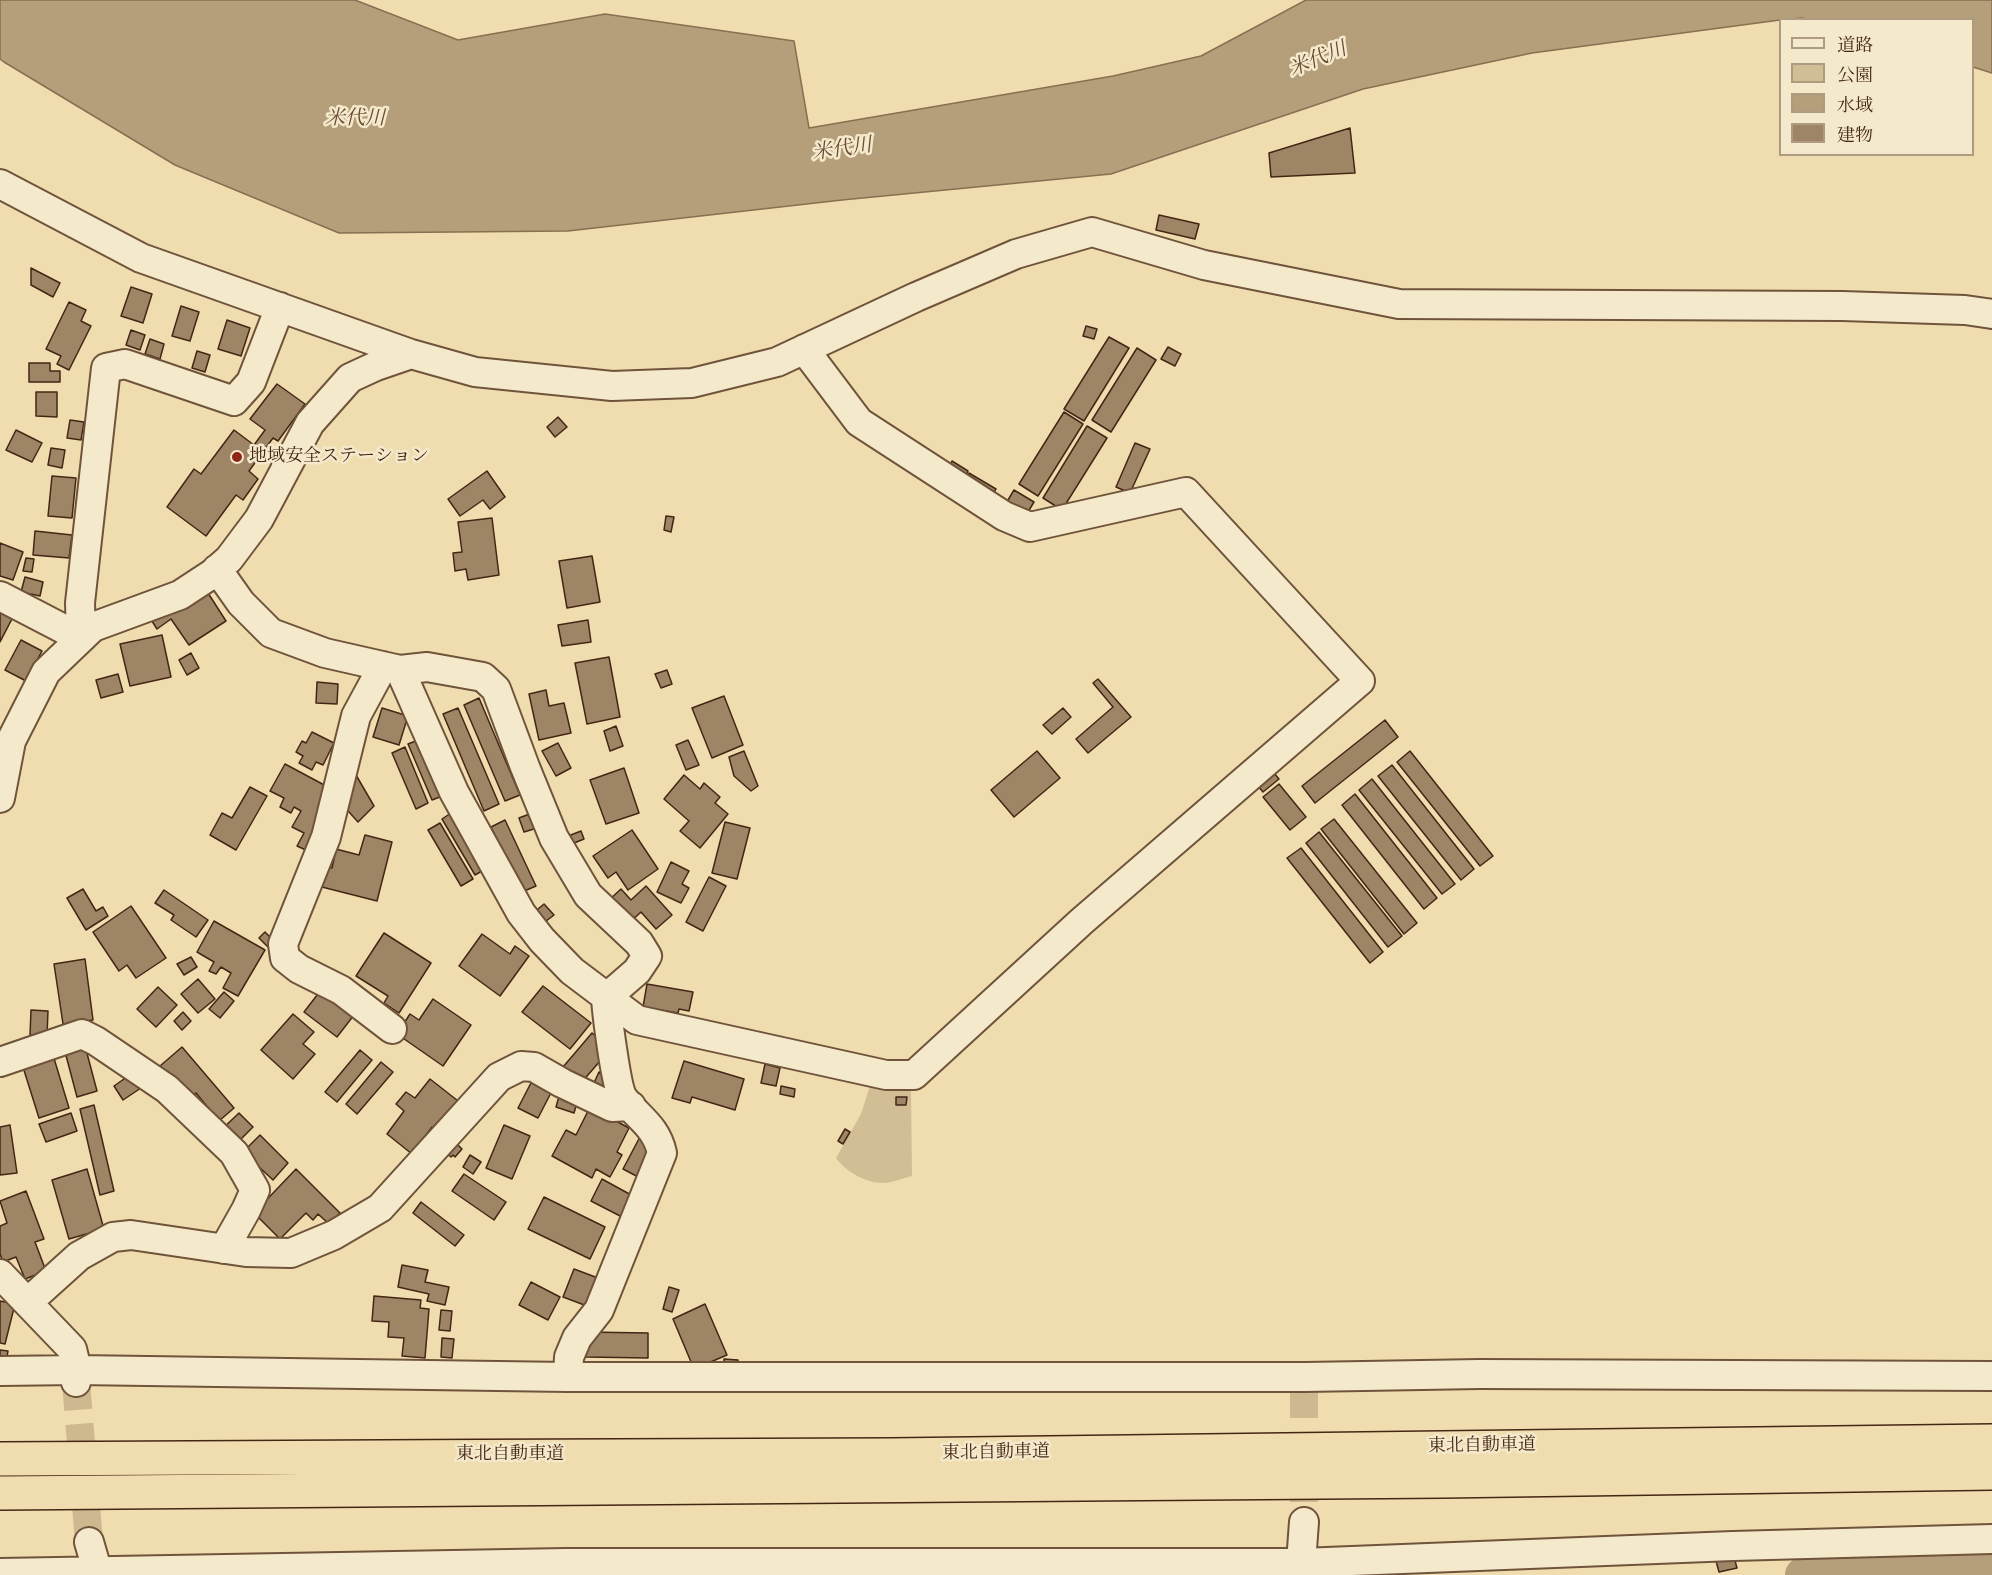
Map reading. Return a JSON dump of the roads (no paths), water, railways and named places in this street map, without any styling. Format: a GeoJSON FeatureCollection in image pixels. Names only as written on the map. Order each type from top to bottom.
{"type":"FeatureCollection","features":[{"type":"Feature","properties":{"kind":"highway","name":"東北自動車道"},"geometry":{"type":"LineString","coordinates":[[0,1459],[270,1455],[887,1455],[1446,1446],[1992,1441]]}},
{"type":"Feature","properties":{"kind":"highway","name":"東北自動車道"},"geometry":{"type":"LineString","coordinates":[[0,1493],[1431,1481],[1992,1473]]}},
{"type":"Feature","properties":{"kind":"street"},"geometry":{"type":"LineString","coordinates":[[0,184],[141,258],[411,354],[476,372],[612,386],[692,383],[777,362],[916,297],[1016,254],[1092,232],[1204,265],[1399,304],[1842,306],[1965,310],[1992,314]]}},
{"type":"Feature","properties":{"kind":"street"},"geometry":{"type":"LineString","coordinates":[[81,639],[80,603],[106,368],[125,364],[234,400],[251,382],[280,308]]}},
{"type":"Feature","properties":{"kind":"street"},"geometry":{"type":"LineString","coordinates":[[392,668],[454,792],[521,913],[542,940],[572,971],[637,1020],[886,1075],[914,1075],[1082,921],[1360,681],[1186,492],[1030,526],[1004,516],[859,422],[804,349]]}},
{"type":"Feature","properties":{"kind":"street"},"geometry":{"type":"LineString","coordinates":[[0,798],[11,741],[46,672],[93,627],[180,595],[217,569],[228,559],[259,519],[310,423],[350,378],[411,354]]}},
{"type":"Feature","properties":{"kind":"street"},"geometry":{"type":"LineString","coordinates":[[217,569],[241,603],[271,633],[325,653],[392,668],[427,667],[483,677],[496,689],[554,838],[588,895],[639,943],[647,956],[637,971],[606,998]]}},
{"type":"Feature","properties":{"kind":"street"},"geometry":{"type":"LineString","coordinates":[[0,596],[81,639]]}},
{"type":"Feature","properties":{"kind":"street"},"geometry":{"type":"LineString","coordinates":[[392,668],[356,717],[326,837],[283,944],[285,958],[300,969],[341,990],[392,1029]]}},
{"type":"Feature","properties":{"kind":"street"},"geometry":{"type":"LineString","coordinates":[[568,1377],[569,1357],[577,1338],[599,1310],[662,1153],[659,1139],[622,1096],[607,1020],[606,998]]}},
{"type":"Feature","properties":{"kind":"street"},"geometry":{"type":"LineString","coordinates":[[0,1062],[82,1034],[167,1089],[234,1153],[255,1190],[224,1248]]}},
{"type":"Feature","properties":{"kind":"street"},"geometry":{"type":"LineString","coordinates":[[27,1302],[79,1256],[113,1237],[131,1235],[246,1251],[291,1253],[334,1235],[380,1208],[500,1077],[521,1066],[534,1067],[612,1107],[631,1106]]}},
{"type":"Feature","properties":{"kind":"street"},"geometry":{"type":"LineString","coordinates":[[0,1274],[72,1349],[76,1376]]}},
{"type":"Feature","properties":{"kind":"street"},"geometry":{"type":"LineString","coordinates":[[0,1371],[76,1376],[568,1377],[1305,1383],[1480,1374],[1992,1376]]}},
{"type":"Feature","properties":{"kind":"street"},"geometry":{"type":"LineString","coordinates":[[1301,1563],[1304,1522]]}},
{"type":"Feature","properties":{"kind":"street"},"geometry":{"type":"LineString","coordinates":[[0,1573],[565,1563],[1301,1563],[1733,1546],[1992,1539]]}},
{"type":"Feature","properties":{"kind":"street"},"geometry":{"type":"LineString","coordinates":[[89,1542],[98,1573]]}},
{"type":"Feature","properties":{"kind":"water","name":"米代川"},"geometry":{"type":"Polygon","coordinates":[[[0,0],[355,0],[458,40],[605,14],[794,41],[809,128],[1113,76],[1201,56],[1306,0],[1992,0],[1992,73],[1974,67],[1974,18],[1779,18],[1779,20],[1532,53],[1363,89],[1111,174],[842,200],[568,231],[339,233],[175,165],[0,59],[0,0]]]}},
{"type":"Feature","properties":{"kind":"waterway"},"geometry":{"type":"LineString","coordinates":[[1803,1575],[1893,1565],[1992,1563]]}},
{"type":"Feature","properties":{"kind":"tunnel"},"geometry":{"type":"LineString","coordinates":[[76,1382],[89,1542]]}},
{"type":"Feature","properties":{"kind":"tunnel"},"geometry":{"type":"LineString","coordinates":[[1304,1390],[1304,1522]]}},
{"type":"Feature","properties":{"kind":"place","name":"地域安全ステーション"},"geometry":{"type":"Point","coordinates":[237,457]}}]}
